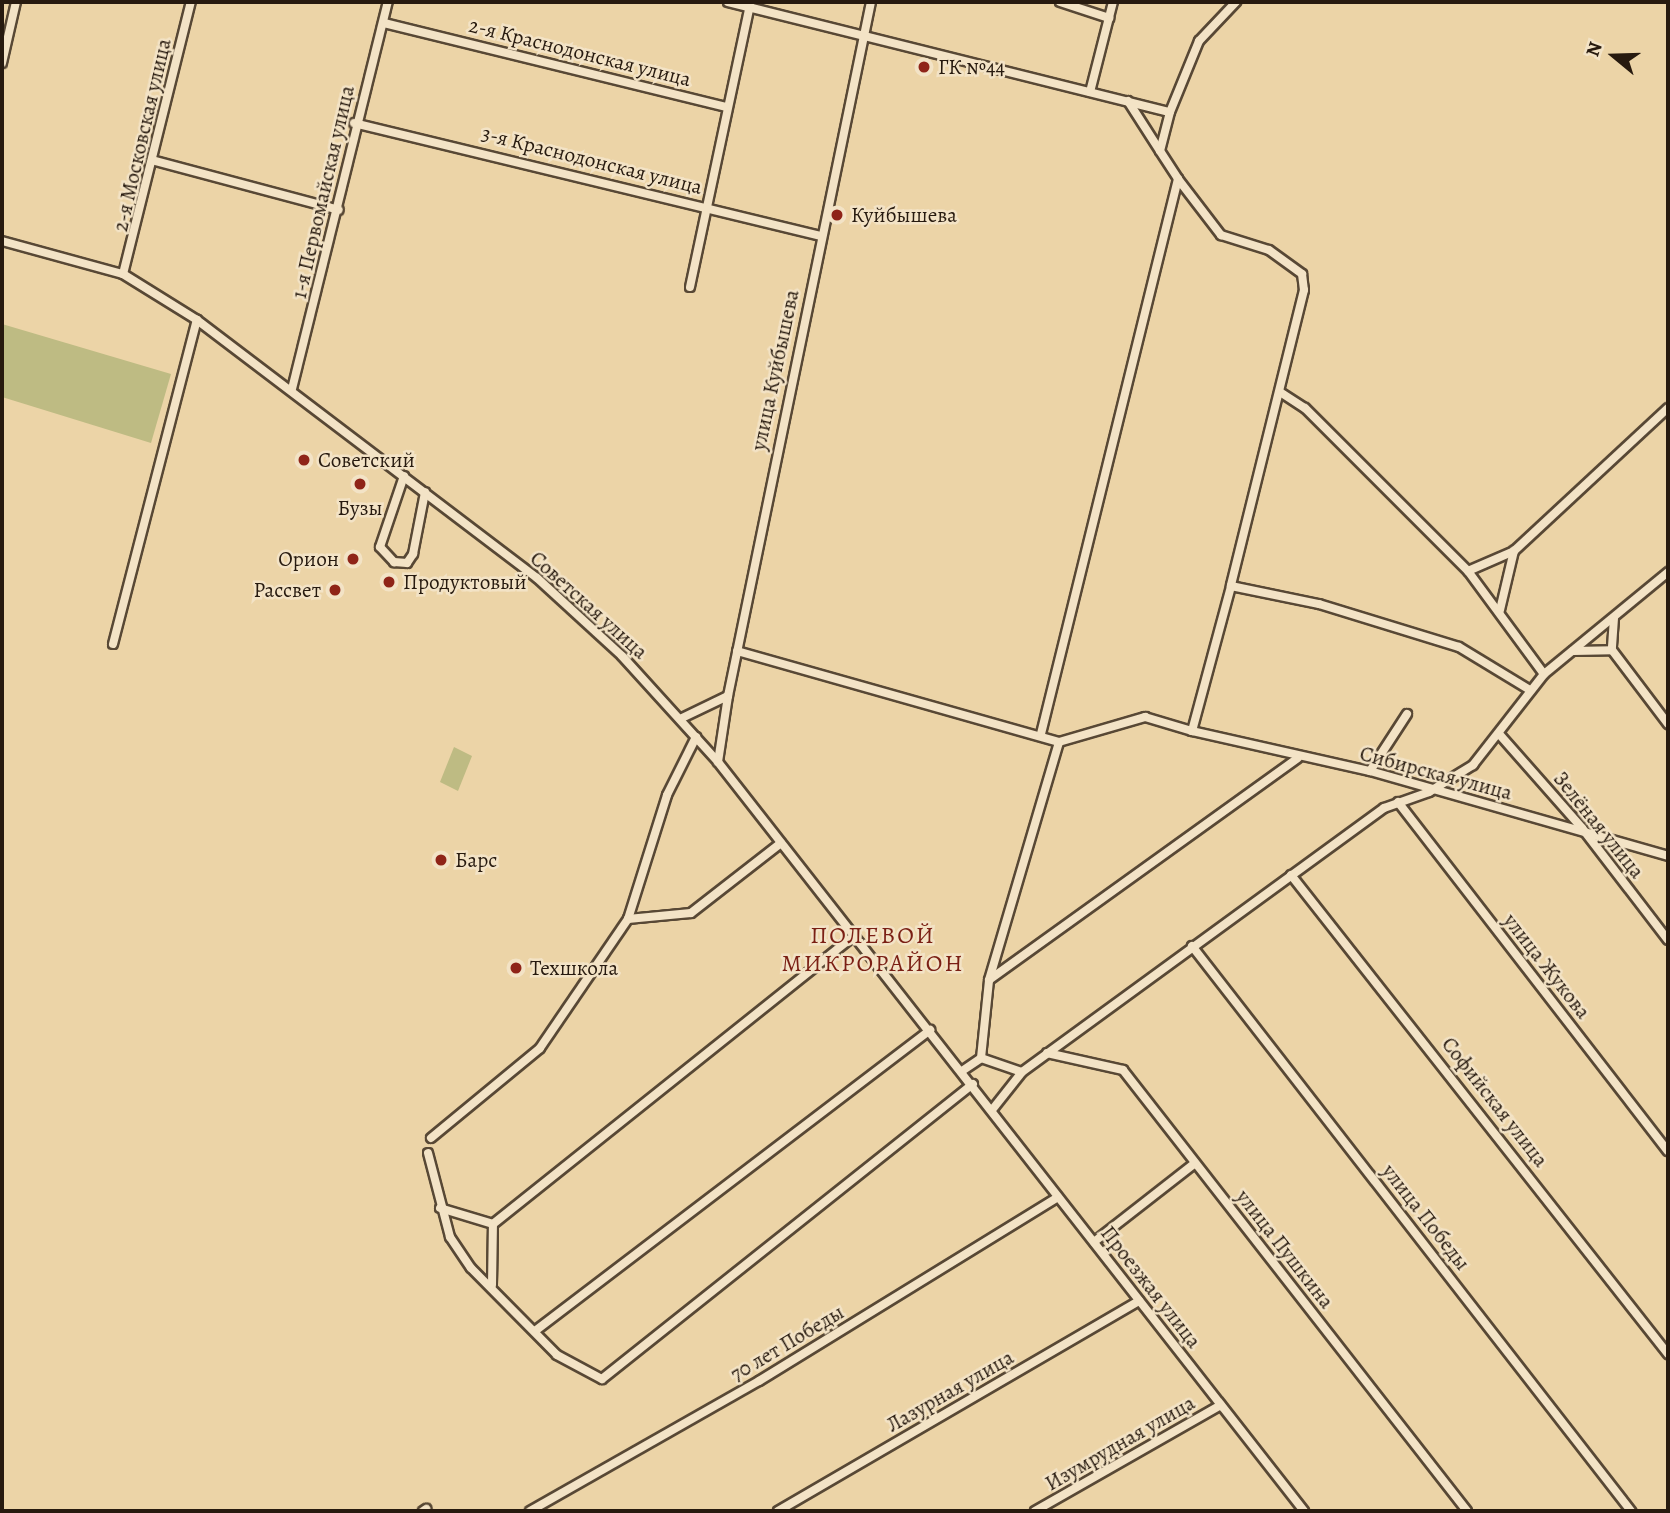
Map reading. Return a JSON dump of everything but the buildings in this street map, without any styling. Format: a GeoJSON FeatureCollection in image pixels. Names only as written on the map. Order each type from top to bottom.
{"type":"FeatureCollection","features":[{"type":"Feature","properties":{"kind":"street"},"geometry":{"type":"LineString","coordinates":[[2,63],[16,2]]}},
{"type":"Feature","properties":{"kind":"street","name":"2-я Московская улица"},"geometry":{"type":"LineString","coordinates":[[123,274],[155,161],[191,2]]}},
{"type":"Feature","properties":{"kind":"street","name":"1-я Первомайская улица"},"geometry":{"type":"LineString","coordinates":[[292,389],[339,210],[354,123],[388,2]]}},
{"type":"Feature","properties":{"kind":"street"},"geometry":{"type":"LineString","coordinates":[[728,2],[750,4],[863,31],[1170,112]]}},
{"type":"Feature","properties":{"kind":"street","name":"улица Куйбышева"},"geometry":{"type":"LineString","coordinates":[[718,762],[737,651],[871,2]]}},
{"type":"Feature","properties":{"kind":"street"},"geometry":{"type":"LineString","coordinates":[[1060,2],[1109,18]]}},
{"type":"Feature","properties":{"kind":"street"},"geometry":{"type":"LineString","coordinates":[[1090,92],[1113,2]]}},
{"type":"Feature","properties":{"kind":"street"},"geometry":{"type":"LineString","coordinates":[[1160,150],[1170,112],[1199,41],[1236,2]]}},
{"type":"Feature","properties":{"kind":"street"},"geometry":{"type":"LineString","coordinates":[[690,287],[710,207],[727,107],[750,4]]}},
{"type":"Feature","properties":{"kind":"street","name":"2-я Краснодонская улица"},"geometry":{"type":"LineString","coordinates":[[384,23],[727,107]]}},
{"type":"Feature","properties":{"kind":"street"},"geometry":{"type":"LineString","coordinates":[[1128,101],[1178,179],[1221,235],[1269,250],[1302,274],[1280,392],[1192,732]]}},
{"type":"Feature","properties":{"kind":"street","name":"3-я Краснодонская улица"},"geometry":{"type":"LineString","coordinates":[[354,123],[821,236]]}},
{"type":"Feature","properties":{"kind":"street"},"geometry":{"type":"LineString","coordinates":[[155,161],[339,210]]}},
{"type":"Feature","properties":{"kind":"street"},"geometry":{"type":"LineString","coordinates":[[1041,734],[1178,179]]}},
{"type":"Feature","properties":{"kind":"street","name":"Советская улица"},"geometry":{"type":"LineString","coordinates":[[2,242],[123,274],[197,320],[292,389],[537,578],[682,718],[973,1084]]}},
{"type":"Feature","properties":{"kind":"street"},"geometry":{"type":"LineString","coordinates":[[113,644],[197,320]]}},
{"type":"Feature","properties":{"kind":"street"},"geometry":{"type":"LineString","coordinates":[[1280,392],[1305,408],[1468,571],[1500,610],[1544,674]]}},
{"type":"Feature","properties":{"kind":"street"},"geometry":{"type":"LineString","coordinates":[[1468,571],[1514,551],[1668,408]]}},
{"type":"Feature","properties":{"kind":"street"},"geometry":{"type":"LineString","coordinates":[[404,476],[380,547],[394,562],[407,563],[413,554],[425,492]]}},
{"type":"Feature","properties":{"kind":"street"},"geometry":{"type":"LineString","coordinates":[[1500,610],[1514,551]]}},
{"type":"Feature","properties":{"kind":"street"},"geometry":{"type":"LineString","coordinates":[[992,1110],[1022,1072],[1192,946],[1398,802],[1429,792],[1473,765],[1500,735],[1544,674],[1668,572]]}},
{"type":"Feature","properties":{"kind":"street"},"geometry":{"type":"LineString","coordinates":[[1231,586],[1319,604],[1459,647],[1530,691]]}},
{"type":"Feature","properties":{"kind":"street"},"geometry":{"type":"LineString","coordinates":[[1615,615],[1612,650],[1668,724]]}},
{"type":"Feature","properties":{"kind":"street"},"geometry":{"type":"LineString","coordinates":[[1572,651],[1612,650]]}},
{"type":"Feature","properties":{"kind":"street"},"geometry":{"type":"LineString","coordinates":[[737,651],[1041,734],[1059,742],[989,980],[981,1058]]}},
{"type":"Feature","properties":{"kind":"street"},"geometry":{"type":"LineString","coordinates":[[682,718],[728,696]]}},
{"type":"Feature","properties":{"kind":"street"},"geometry":{"type":"LineString","coordinates":[[1370,771],[1406,713]]}},
{"type":"Feature","properties":{"kind":"street","name":"Сибирская улица"},"geometry":{"type":"LineString","coordinates":[[1059,742],[1145,718],[1298,758],[1370,771],[1429,792],[1582,828],[1668,856]]}},
{"type":"Feature","properties":{"kind":"street","name":"Зелёная улица"},"geometry":{"type":"LineString","coordinates":[[1500,735],[1582,828],[1668,940]]}},
{"type":"Feature","properties":{"kind":"street"},"geometry":{"type":"LineString","coordinates":[[431,1138],[540,1048],[628,919],[667,795],[696,737]]}},
{"type":"Feature","properties":{"kind":"street"},"geometry":{"type":"LineString","coordinates":[[989,980],[1298,758]]}},
{"type":"Feature","properties":{"kind":"street","name":"улица Жукова"},"geometry":{"type":"LineString","coordinates":[[1398,802],[1668,1151]]}},
{"type":"Feature","properties":{"kind":"street"},"geometry":{"type":"LineString","coordinates":[[628,919],[691,913],[781,843]]}},
{"type":"Feature","properties":{"kind":"street","name":"Софийская улица"},"geometry":{"type":"LineString","coordinates":[[1291,875],[1668,1354]]}},
{"type":"Feature","properties":{"kind":"street"},"geometry":{"type":"LineString","coordinates":[[493,1224],[855,935]]}},
{"type":"Feature","properties":{"kind":"street","name":"улица Победы"},"geometry":{"type":"LineString","coordinates":[[1192,946],[1631,1511]]}},
{"type":"Feature","properties":{"kind":"street"},"geometry":{"type":"LineString","coordinates":[[535,1331],[930,1030]]}},
{"type":"Feature","properties":{"kind":"street","name":"улица Пушкина"},"geometry":{"type":"LineString","coordinates":[[1047,1054],[1123,1070],[1467,1511]]}},
{"type":"Feature","properties":{"kind":"street"},"geometry":{"type":"LineString","coordinates":[[962,1070],[981,1058]]}},
{"type":"Feature","properties":{"kind":"street"},"geometry":{"type":"LineString","coordinates":[[981,1058],[1022,1072]]}},
{"type":"Feature","properties":{"kind":"street"},"geometry":{"type":"LineString","coordinates":[[428,1153],[440,1208],[450,1237],[557,1355],[603,1379],[973,1084]]}},
{"type":"Feature","properties":{"kind":"street","name":"Проезжая улица"},"geometry":{"type":"LineString","coordinates":[[973,1084],[1302,1509]]}},
{"type":"Feature","properties":{"kind":"street"},"geometry":{"type":"LineString","coordinates":[[1094,1242],[1195,1163]]}},
{"type":"Feature","properties":{"kind":"street","name":"70 лет Победы"},"geometry":{"type":"LineString","coordinates":[[530,1511],[759,1381],[1058,1197]]}},
{"type":"Feature","properties":{"kind":"street"},"geometry":{"type":"LineString","coordinates":[[440,1208],[493,1224]]}},
{"type":"Feature","properties":{"kind":"street"},"geometry":{"type":"LineString","coordinates":[[492,1285],[493,1224]]}},
{"type":"Feature","properties":{"kind":"street","name":"Лазурная улица"},"geometry":{"type":"LineString","coordinates":[[778,1511],[1139,1301]]}},
{"type":"Feature","properties":{"kind":"street","name":"Изумрудная улица"},"geometry":{"type":"LineString","coordinates":[[1035,1511],[1221,1405]]}},
{"type":"Feature","properties":{"kind":"street"},"geometry":{"type":"LineString","coordinates":[[1292,1511],[1302,1509]]}},
{"type":"Feature","properties":{"kind":"shaded area"},"geometry":{"type":"Polygon","coordinates":[[[2,324],[171,374],[151,443],[2,397],[2,324]]]}},
{"type":"Feature","properties":{"kind":"shaded area"},"geometry":{"type":"Polygon","coordinates":[[[454,747],[472,756],[458,791],[440,782],[454,747]]]}},
{"type":"Feature","properties":{"kind":"place","name":"ГК №44"},"geometry":{"type":"Point","coordinates":[924,67]}},
{"type":"Feature","properties":{"kind":"place","name":"Куйбышева"},"geometry":{"type":"Point","coordinates":[837,215]}},
{"type":"Feature","properties":{"kind":"place","name":"Советский"},"geometry":{"type":"Point","coordinates":[304,460]}},
{"type":"Feature","properties":{"kind":"place","name":"Бузы"},"geometry":{"type":"Point","coordinates":[360,484]}},
{"type":"Feature","properties":{"kind":"place","name":"Орион"},"geometry":{"type":"Point","coordinates":[353,559]}},
{"type":"Feature","properties":{"kind":"place","name":"Продуктовый"},"geometry":{"type":"Point","coordinates":[389,582]}},
{"type":"Feature","properties":{"kind":"place","name":"Рассвет"},"geometry":{"type":"Point","coordinates":[335,590]}},
{"type":"Feature","properties":{"kind":"place","name":"Барс"},"geometry":{"type":"Point","coordinates":[441,860]}},
{"type":"Feature","properties":{"kind":"place","name":"Техшкола"},"geometry":{"type":"Point","coordinates":[516,968]}},
{"type":"Feature","properties":{"kind":"district","name":"ПОЛЕВОЙ МИКРОРАЙОН"},"geometry":{"type":"Point","coordinates":[873,950]}}]}
